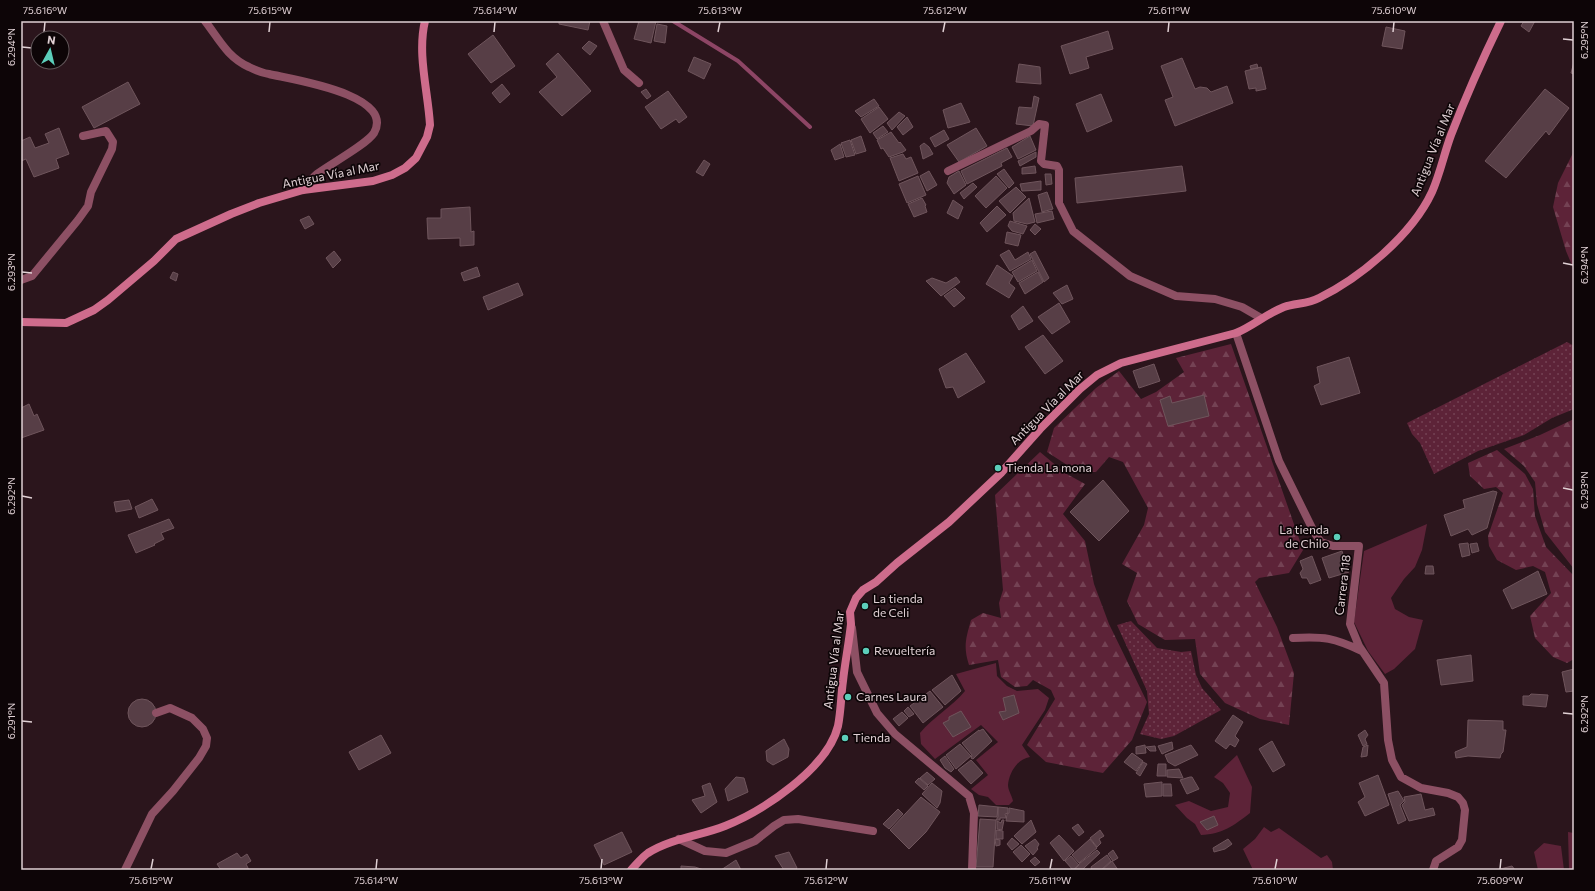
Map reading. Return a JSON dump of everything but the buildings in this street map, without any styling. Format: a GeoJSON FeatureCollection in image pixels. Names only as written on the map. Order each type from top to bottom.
{"type":"FeatureCollection","features":[{"type":"Feature","properties":{"kind":"main road","name":"Antigua Vía al Mar"},"geometry":{"type":"LineString","coordinates":[[21,322],[66,323],[94,310],[108,300],[176,239],[231,214],[259,203],[303,190],[373,181],[392,175],[405,168],[416,158],[427,137],[430,125],[422,33],[425,21]]}},
{"type":"Feature","properties":{"kind":"main road","name":"Antigua Vía al Mar"},"geometry":{"type":"LineString","coordinates":[[631,870],[647,854],[661,846],[679,839],[726,826],[755,812],[799,781],[827,750],[838,726],[851,624],[850,612],[856,598],[863,590],[876,582],[897,563],[949,522],[1001,472],[1040,429],[1080,389],[1097,375],[1121,363],[1236,333],[1246,329],[1261,318],[1284,307],[1317,300],[1347,283],[1404,235],[1431,193],[1451,136],[1487,50],[1501,21]]}},
{"type":"Feature","properties":{"kind":"street"},"geometry":{"type":"LineString","coordinates":[[205,21],[231,56],[248,66],[267,74],[308,82],[352,96],[373,112],[376,120],[374,133],[362,144],[316,175],[303,190]]}},
{"type":"Feature","properties":{"kind":"street"},"geometry":{"type":"LineString","coordinates":[[603,21],[624,70],[639,83]]}},
{"type":"Feature","properties":{"kind":"street"},"geometry":{"type":"LineString","coordinates":[[948,171],[1031,131],[1039,124],[1045,125],[1041,161],[1044,164],[1057,166],[1059,170],[1058,203],[1073,232],[1130,276],[1176,296],[1215,300],[1242,307],[1261,318]]}},
{"type":"Feature","properties":{"kind":"street"},"geometry":{"type":"LineString","coordinates":[[21,280],[32,276],[38,270],[88,206],[92,192],[112,149],[113,142],[106,132],[83,136]]}},
{"type":"Feature","properties":{"kind":"street","name":"Carrera 118"},"geometry":{"type":"LineString","coordinates":[[1236,333],[1279,461],[1314,532],[1321,542],[1333,546],[1359,546],[1350,624],[1362,651],[1384,683],[1388,740],[1392,760],[1401,777],[1421,788],[1458,797],[1463,803],[1465,810],[1462,840],[1458,847],[1436,861],[1433,870]]}},
{"type":"Feature","properties":{"kind":"street"},"geometry":{"type":"LineString","coordinates":[[851,624],[857,672],[877,713],[895,734],[969,796],[974,813],[972,870]]}},
{"type":"Feature","properties":{"kind":"street"},"geometry":{"type":"LineString","coordinates":[[1293,638],[1321,637],[1339,640],[1362,651]]}},
{"type":"Feature","properties":{"kind":"street"},"geometry":{"type":"LineString","coordinates":[[125,870],[152,814],[174,790],[199,758],[206,746],[207,738],[203,729],[192,718],[170,708],[156,713]]}},
{"type":"Feature","properties":{"kind":"street"},"geometry":{"type":"LineString","coordinates":[[679,839],[705,851],[726,853],[755,841],[784,820],[798,819],[873,831]]}},
{"type":"Feature","properties":{"kind":"green space"},"geometry":{"type":"Polygon","coordinates":[[[1574,151],[1574,270],[1566,251],[1553,207],[1558,183],[1574,151]]]}},
{"type":"Feature","properties":{"kind":"green space"},"geometry":{"type":"Polygon","coordinates":[[[1567,342],[1574,346],[1574,409],[1552,418],[1524,435],[1478,451],[1434,474],[1420,443],[1412,434],[1407,423],[1567,342]]]}},
{"type":"Feature","properties":{"kind":"green space"},"geometry":{"type":"Polygon","coordinates":[[[1231,344],[1303,550],[1289,573],[1259,578],[1255,582],[1277,627],[1294,673],[1289,725],[1260,719],[1225,703],[1200,674],[1195,639],[1165,640],[1138,624],[1127,601],[1137,573],[1122,564],[1144,525],[1148,508],[1123,462],[1109,457],[1096,472],[1078,472],[1047,452],[1054,428],[1096,388],[1119,371],[1141,399],[1156,392],[1184,372],[1176,358],[1231,344]]]}},
{"type":"Feature","properties":{"kind":"green space"},"geometry":{"type":"Polygon","coordinates":[[[1574,419],[1574,569],[1545,532],[1537,504],[1535,482],[1524,466],[1504,449],[1540,435],[1574,419]]]}},
{"type":"Feature","properties":{"kind":"green space"},"geometry":{"type":"Polygon","coordinates":[[[1497,450],[1525,474],[1533,489],[1535,516],[1546,547],[1574,576],[1574,659],[1567,663],[1553,657],[1535,638],[1530,616],[1551,593],[1545,572],[1533,566],[1516,570],[1497,560],[1489,546],[1488,536],[1503,493],[1496,487],[1484,489],[1470,476],[1468,463],[1497,450]]]}},
{"type":"Feature","properties":{"kind":"green space"},"geometry":{"type":"Polygon","coordinates":[[[1040,452],[1065,473],[1085,484],[1063,514],[1085,541],[1094,584],[1109,624],[1147,702],[1132,740],[1103,773],[1046,762],[1027,745],[1055,699],[1051,690],[1033,680],[1027,686],[1015,687],[1001,677],[998,660],[969,665],[967,659],[966,642],[971,620],[983,613],[1001,618],[999,603],[1003,590],[995,495],[1040,452]]]}},
{"type":"Feature","properties":{"kind":"green space"},"geometry":{"type":"Polygon","coordinates":[[[1427,524],[1422,550],[1415,567],[1404,579],[1391,598],[1395,609],[1409,617],[1423,620],[1415,649],[1394,669],[1385,674],[1368,651],[1354,622],[1364,551],[1427,524]]]}},
{"type":"Feature","properties":{"kind":"green space"},"geometry":{"type":"Polygon","coordinates":[[[1131,621],[1157,648],[1181,652],[1191,651],[1196,675],[1202,688],[1221,710],[1174,736],[1161,739],[1140,734],[1149,714],[1147,691],[1117,625],[1131,621]]]}},
{"type":"Feature","properties":{"kind":"green space"},"geometry":{"type":"Polygon","coordinates":[[[996,663],[997,676],[1007,686],[1017,691],[1038,689],[1049,698],[1045,710],[1022,745],[1030,757],[1025,758],[1014,767],[1010,776],[1008,787],[1013,801],[1009,805],[996,805],[988,797],[979,795],[971,789],[988,775],[976,760],[998,742],[981,725],[935,759],[921,744],[920,733],[965,691],[956,674],[996,663]]]}},
{"type":"Feature","properties":{"kind":"green space"},"geometry":{"type":"Polygon","coordinates":[[[1237,755],[1252,787],[1250,813],[1222,831],[1201,835],[1195,824],[1175,805],[1189,801],[1211,811],[1228,807],[1230,793],[1223,783],[1214,777],[1237,755]]]}},
{"type":"Feature","properties":{"kind":"green space"},"geometry":{"type":"Polygon","coordinates":[[[1264,827],[1271,832],[1279,828],[1321,858],[1327,855],[1332,862],[1333,870],[1253,870],[1243,849],[1255,839],[1264,827]]]}},
{"type":"Feature","properties":{"kind":"green space"},"geometry":{"type":"Polygon","coordinates":[[[1568,832],[1574,833],[1574,870],[1569,870],[1568,832]]]}},
{"type":"Feature","properties":{"kind":"green space"},"geometry":{"type":"Polygon","coordinates":[[[1544,843],[1561,846],[1564,870],[1538,870],[1534,852],[1544,843]]]}},
{"type":"Feature","properties":{"kind":"waterway"},"geometry":{"type":"LineString","coordinates":[[673,21],[738,61],[810,127]]}},
{"type":"Feature","properties":{"kind":"place","name":"Tienda La mona"},"geometry":{"type":"Point","coordinates":[998,468]}},
{"type":"Feature","properties":{"kind":"place","name":"La tienda de Chilo"},"geometry":{"type":"Point","coordinates":[1337,537]}},
{"type":"Feature","properties":{"kind":"place","name":"La tienda de Celi"},"geometry":{"type":"Point","coordinates":[865,606]}},
{"type":"Feature","properties":{"kind":"place","name":"Revueltería"},"geometry":{"type":"Point","coordinates":[866,651]}},
{"type":"Feature","properties":{"kind":"place","name":"Carnes Laura"},"geometry":{"type":"Point","coordinates":[848,697]}},
{"type":"Feature","properties":{"kind":"place","name":"Tienda"},"geometry":{"type":"Point","coordinates":[845,738]}}]}
